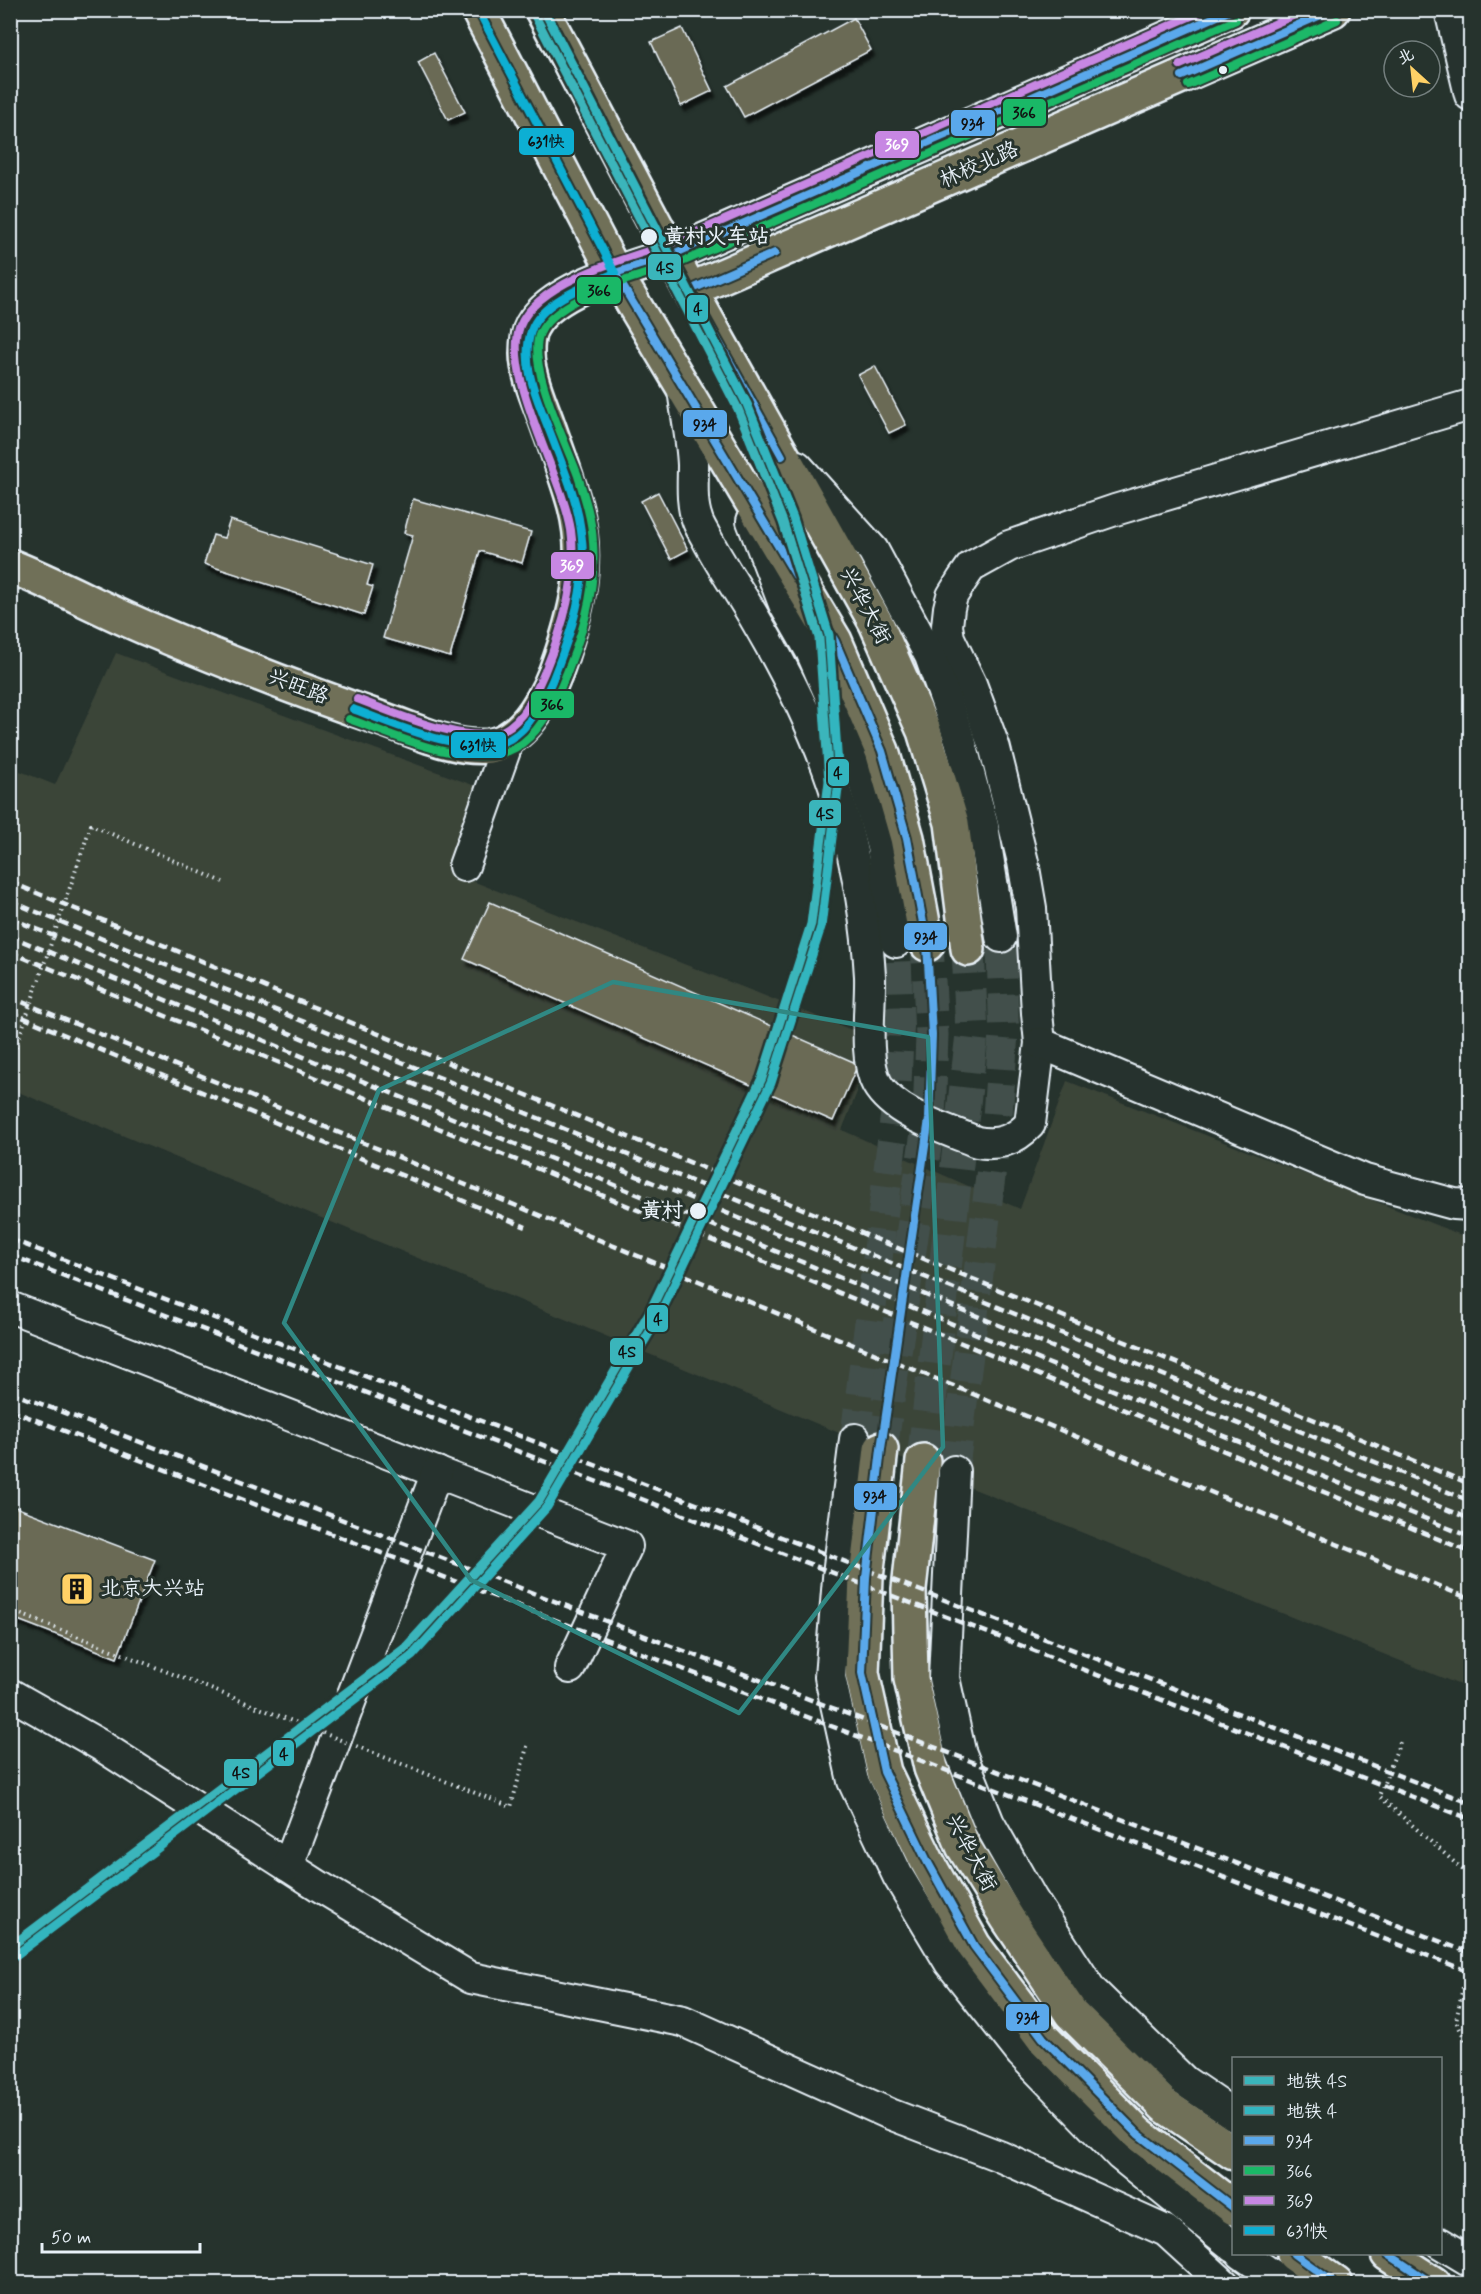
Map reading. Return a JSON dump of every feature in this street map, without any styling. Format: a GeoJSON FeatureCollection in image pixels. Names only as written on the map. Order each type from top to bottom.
{"type":"FeatureCollection","features":[{"type":"Feature","properties":{"kind":"main road","name":"兴华大街"},"geometry":{"type":"LineString","coordinates":[[478,10],[615,273],[835,641],[882,751],[907,838],[912,943]]}},
{"type":"Feature","properties":{"kind":"main road"},"geometry":{"type":"LineString","coordinates":[[542,10],[671,255]]}},
{"type":"Feature","properties":{"kind":"main road","name":"林校北路"},"geometry":{"type":"LineString","coordinates":[[509,740],[537,709],[547,693],[577,610],[583,544],[575,508],[536,393],[526,356],[531,327],[551,304],[580,288],[615,273],[671,255],[1232,10]]}},
{"type":"Feature","properties":{"kind":"main road","name":"林校北路"},"geometry":{"type":"LineString","coordinates":[[690,290],[1333,10]]}},
{"type":"Feature","properties":{"kind":"main road","name":"兴华大街"},"geometry":{"type":"LineString","coordinates":[[671,255],[876,623],[924,731],[952,823],[968,949]]}},
{"type":"Feature","properties":{"kind":"main road"},"geometry":{"type":"LineString","coordinates":[[615,273],[690,290]]}},
{"type":"Feature","properties":{"kind":"main road","name":"兴旺路"},"geometry":{"type":"LineString","coordinates":[[10,566],[150,630],[363,712],[466,745],[490,746],[509,740]]}},
{"type":"Feature","properties":{"kind":"main road","name":"兴华大街"},"geometry":{"type":"LineString","coordinates":[[868,1444],[862,1673],[884,1772],[927,1862],[974,1946],[1043,2038],[1138,2134],[1232,2207]]}},
{"type":"Feature","properties":{"kind":"main road","name":"兴华大街"},"geometry":{"type":"LineString","coordinates":[[923,1461],[909,1589],[911,1679],[931,1768],[963,1846],[1008,1919],[1071,2013],[1165,2106],[1232,2151]]}},
{"type":"Feature","properties":{"kind":"main road"},"geometry":{"type":"LineString","coordinates":[[1297,2255],[1331,2282]]}},
{"type":"Feature","properties":{"kind":"main road"},"geometry":{"type":"LineString","coordinates":[[1391,2255],[1434,2283]]}},
{"type":"Feature","properties":{"kind":"street"},"geometry":{"type":"LineString","coordinates":[[1450,10],[1470,95]]}},
{"type":"Feature","properties":{"kind":"street"},"geometry":{"type":"LineString","coordinates":[[683,389],[693,464],[692,488],[697,520],[718,560],[758,623],[798,702],[843,817],[864,916],[870,976],[869,1043],[871,1066],[877,1083],[889,1101],[907,1111],[977,1143],[989,1144],[1009,1140],[1021,1134],[1030,1124],[1041,1043],[1036,1012],[1031,908],[1023,862],[995,749],[971,684],[949,638],[947,626],[952,596],[962,580],[971,567],[1009,546],[1115,510],[1470,405]]}},
{"type":"Feature","properties":{"kind":"street"},"geometry":{"type":"LineString","coordinates":[[774,440],[873,550],[930,656],[960,740],[983,826],[1001,937]]}},
{"type":"Feature","properties":{"kind":"street"},"geometry":{"type":"LineString","coordinates":[[464,866],[509,740]]}},
{"type":"Feature","properties":{"kind":"street"},"geometry":{"type":"LineString","coordinates":[[1041,1043],[1365,1179],[1454,1204],[1470,1205]]}},
{"type":"Feature","properties":{"kind":"street"},"geometry":{"type":"LineString","coordinates":[[10,1307],[627,1546],[570,1668]]}},
{"type":"Feature","properties":{"kind":"street"},"geometry":{"type":"LineString","coordinates":[[868,1444],[838,1566],[830,1677],[853,1781],[898,1876],[950,1963],[1021,2053],[1120,2155],[1232,2246]]}},
{"type":"Feature","properties":{"kind":"street"},"geometry":{"type":"LineString","coordinates":[[288,1866],[437,1472]]}},
{"type":"Feature","properties":{"kind":"street"},"geometry":{"type":"LineString","coordinates":[[954,1472],[944,1678],[960,1751],[989,1823],[1032,1899],[1091,1990],[1184,2082],[1232,2114]]}},
{"type":"Feature","properties":{"kind":"street"},"geometry":{"type":"LineString","coordinates":[[10,1694],[100,1745],[288,1866],[471,1978],[683,2021],[890,2114],[999,2156],[1166,2231],[1224,2283]]}},
{"type":"Feature","properties":{"kind":"street"},"geometry":{"type":"LineString","coordinates":[[1442,2244],[1470,2261]]}},
{"type":"Feature","properties":{"kind":"street"},"geometry":{"type":"LineString","coordinates":[[1245,2255],[1285,2283]]}},
{"type":"Feature","properties":{"kind":"path"},"geometry":{"type":"LineString","coordinates":[[10,1065],[91,825],[223,882]]}},
{"type":"Feature","properties":{"kind":"path"},"geometry":{"type":"LineString","coordinates":[[10,1610],[511,1807],[528,1743]]}},
{"type":"Feature","properties":{"kind":"path"},"geometry":{"type":"LineString","coordinates":[[1400,1742],[1379,1796],[1470,1876]]}},
{"type":"Feature","properties":{"kind":"path"},"geometry":{"type":"LineString","coordinates":[[1470,1952],[1456,2021],[1470,2049]]}},
{"type":"Feature","properties":{"kind":"highlighted area"},"geometry":{"type":"Polygon","coordinates":[[[613,982],[928,1037],[943,1447],[739,1713],[471,1580],[284,1323],[379,1090],[613,982]]]}},
{"type":"Feature","properties":{"kind":"shaded area"},"geometry":{"type":"Polygon","coordinates":[[[116,653],[478,787],[447,871],[857,1032],[857,1092],[842,1130],[1020,1209],[1067,1081],[1464,1236],[1470,1293],[1470,1689],[969,1487],[11,1089],[10,767],[55,785],[116,653]]]}},
{"type":"Feature","properties":{"kind":"building"},"geometry":{"type":"Polygon","coordinates":[[[854,18],[871,50],[744,117],[727,86],[854,18]]]}},
{"type":"Feature","properties":{"kind":"building"},"geometry":{"type":"Polygon","coordinates":[[[682,28],[712,91],[681,106],[651,42],[682,28]]]}},
{"type":"Feature","properties":{"kind":"building"},"geometry":{"type":"Polygon","coordinates":[[[434,53],[465,112],[448,120],[418,62],[434,53]]]}},
{"type":"Feature","properties":{"kind":"building"},"geometry":{"type":"Polygon","coordinates":[[[875,366],[906,425],[889,433],[858,375],[875,366]]]}},
{"type":"Feature","properties":{"kind":"building"},"geometry":{"type":"Polygon","coordinates":[[[658,492],[688,550],[671,559],[641,501],[658,492]]]}},
{"type":"Feature","properties":{"kind":"building"},"geometry":{"type":"Polygon","coordinates":[[[413,499],[531,532],[522,563],[480,551],[450,657],[383,638],[413,535],[404,533],[413,499]]]}},
{"type":"Feature","properties":{"kind":"building"},"geometry":{"type":"Polygon","coordinates":[[[230,520],[373,565],[367,585],[373,587],[364,615],[204,564],[213,535],[224,538],[230,520]]]}},
{"type":"Feature","properties":{"kind":"building"},"geometry":{"type":"Polygon","coordinates":[[[490,902],[858,1064],[833,1121],[464,959],[490,902]]]}},
{"type":"Feature","properties":{"kind":"building","name":"北京大兴站"},"geometry":{"type":"Polygon","coordinates":[[[10,1505],[155,1560],[117,1658],[10,1617],[10,1505]]]}},
{"type":"Feature","properties":{"kind":"tunnel"},"geometry":{"type":"LineString","coordinates":[[954,1471],[997,1124],[1004,1026],[1001,937]]}},
{"type":"Feature","properties":{"kind":"tunnel"},"geometry":{"type":"LineString","coordinates":[[855,1439],[895,1117],[899,1027],[896,942]]}},
{"type":"Feature","properties":{"kind":"tunnel"},"geometry":{"type":"LineString","coordinates":[[881,1449],[929,1119],[932,1035],[927,944]]}},
{"type":"Feature","properties":{"kind":"tunnel"},"geometry":{"type":"LineString","coordinates":[[923,1461],[972,1034],[968,949]]}},
{"type":"Feature","properties":{"kind":"railway"},"geometry":{"type":"LineString","coordinates":[[10,882],[1470,1484]]}},
{"type":"Feature","properties":{"kind":"railway"},"geometry":{"type":"LineString","coordinates":[[10,901],[1470,1501]]}},
{"type":"Feature","properties":{"kind":"railway"},"geometry":{"type":"LineString","coordinates":[[10,918],[1470,1519]]}},
{"type":"Feature","properties":{"kind":"railway"},"geometry":{"type":"LineString","coordinates":[[10,936],[1470,1537]]}},
{"type":"Feature","properties":{"kind":"railway"},"geometry":{"type":"LineString","coordinates":[[10,952],[1470,1552]]}},
{"type":"Feature","properties":{"kind":"railway"},"geometry":{"type":"LineString","coordinates":[[10,997],[1470,1599]]}},
{"type":"Feature","properties":{"kind":"railway"},"geometry":{"type":"LineString","coordinates":[[10,1012],[526,1227]]}},
{"type":"Feature","properties":{"kind":"railway"},"geometry":{"type":"LineString","coordinates":[[10,1239],[1470,1803]]}},
{"type":"Feature","properties":{"kind":"railway"},"geometry":{"type":"LineString","coordinates":[[10,1255],[1470,1819]]}},
{"type":"Feature","properties":{"kind":"railway"},"geometry":{"type":"LineString","coordinates":[[10,1392],[1470,1953]]}},
{"type":"Feature","properties":{"kind":"railway"},"geometry":{"type":"LineString","coordinates":[[10,1410],[1470,1972]]}},
{"type":"Feature","properties":{"kind":"metro line","name":"4S"},"geometry":{"type":"LineString","coordinates":[[10,1947],[405,1648],[539,1501],[650,1311],[762,1078],[811,924],[829,781],[819,638],[783,522],[738,409],[532,10]]}},
{"type":"Feature","properties":{"kind":"metro line","name":"4"},"geometry":{"type":"LineString","coordinates":[[16,1955],[412,1656],[547,1507],[659,1316],[771,1083],[821,927],[839,781],[829,635],[793,518],[747,404],[544,10]]}},
{"type":"Feature","properties":{"kind":"transit line","name":"631快"},"geometry":{"type":"LineString","coordinates":[[478,10],[615,273]]}},
{"type":"Feature","properties":{"kind":"transit line","name":"631快"},"geometry":{"type":"LineString","coordinates":[[542,10],[690,290]]}},
{"type":"Feature","properties":{"kind":"transit line","name":"369"},"geometry":{"type":"LineString","coordinates":[[357,699],[431,726],[472,734],[490,734],[504,730],[518,719],[538,687],[563,620],[571,585],[573,548],[565,507],[535,426],[519,371],[517,347],[520,326],[530,310],[544,297],[584,274],[667,245],[1205,10]]}},
{"type":"Feature","properties":{"kind":"transit line","name":"934"},"geometry":{"type":"LineString","coordinates":[[1231,10],[671,255],[615,273],[835,641],[882,751],[907,838],[927,944],[932,1035],[929,1119],[881,1449],[866,1578],[862,1673],[884,1772],[927,1861],[974,1946],[1043,2038],[1138,2134],[1232,2206]]}},
{"type":"Feature","properties":{"kind":"transit line","name":"369"},"geometry":{"type":"LineString","coordinates":[[1180,65],[1306,10]]}},
{"type":"Feature","properties":{"kind":"transit line","name":"934"},"geometry":{"type":"LineString","coordinates":[[1182,76],[1332,10]]}},
{"type":"Feature","properties":{"kind":"transit line","name":"366"},"geometry":{"type":"LineString","coordinates":[[349,719],[432,748],[477,756],[497,754],[523,743],[537,729],[553,704],[581,635],[590,598],[594,561],[590,517],[586,501],[550,404],[538,364],[537,346],[540,333],[549,320],[563,309],[600,290],[675,265],[1236,20]]}},
{"type":"Feature","properties":{"kind":"transit line","name":"366"},"geometry":{"type":"LineString","coordinates":[[1188,85],[1337,20]]}},
{"type":"Feature","properties":{"kind":"transit line","name":"934"},"geometry":{"type":"LineString","coordinates":[[775,253],[690,290],[782,456]]}},
{"type":"Feature","properties":{"kind":"transit line","name":"631快"},"geometry":{"type":"LineString","coordinates":[[353,709],[432,737],[475,745],[494,744],[510,739],[524,728],[540,705],[566,645],[577,608],[583,569],[583,550],[579,519],[566,473],[533,387],[528,345],[531,331],[544,311],[567,295],[615,273]]}},
{"type":"Feature","properties":{"kind":"transit line","name":"934"},"geometry":{"type":"LineString","coordinates":[[1295,2255],[1331,2281],[1327,2284]]}},
{"type":"Feature","properties":{"kind":"transit line","name":"934"},"geometry":{"type":"LineString","coordinates":[[1390,2255],[1433,2284]]}},
{"type":"Feature","properties":{"kind":"place","name":"黄村火车站"},"geometry":{"type":"Point","coordinates":[649,237]}},
{"type":"Feature","properties":{"kind":"place","name":"黄村"},"geometry":{"type":"Point","coordinates":[698,1211]}},
{"type":"Feature","properties":{"kind":"place","name":"北京大兴站"},"geometry":{"type":"Point","coordinates":[77,1589]}}]}
